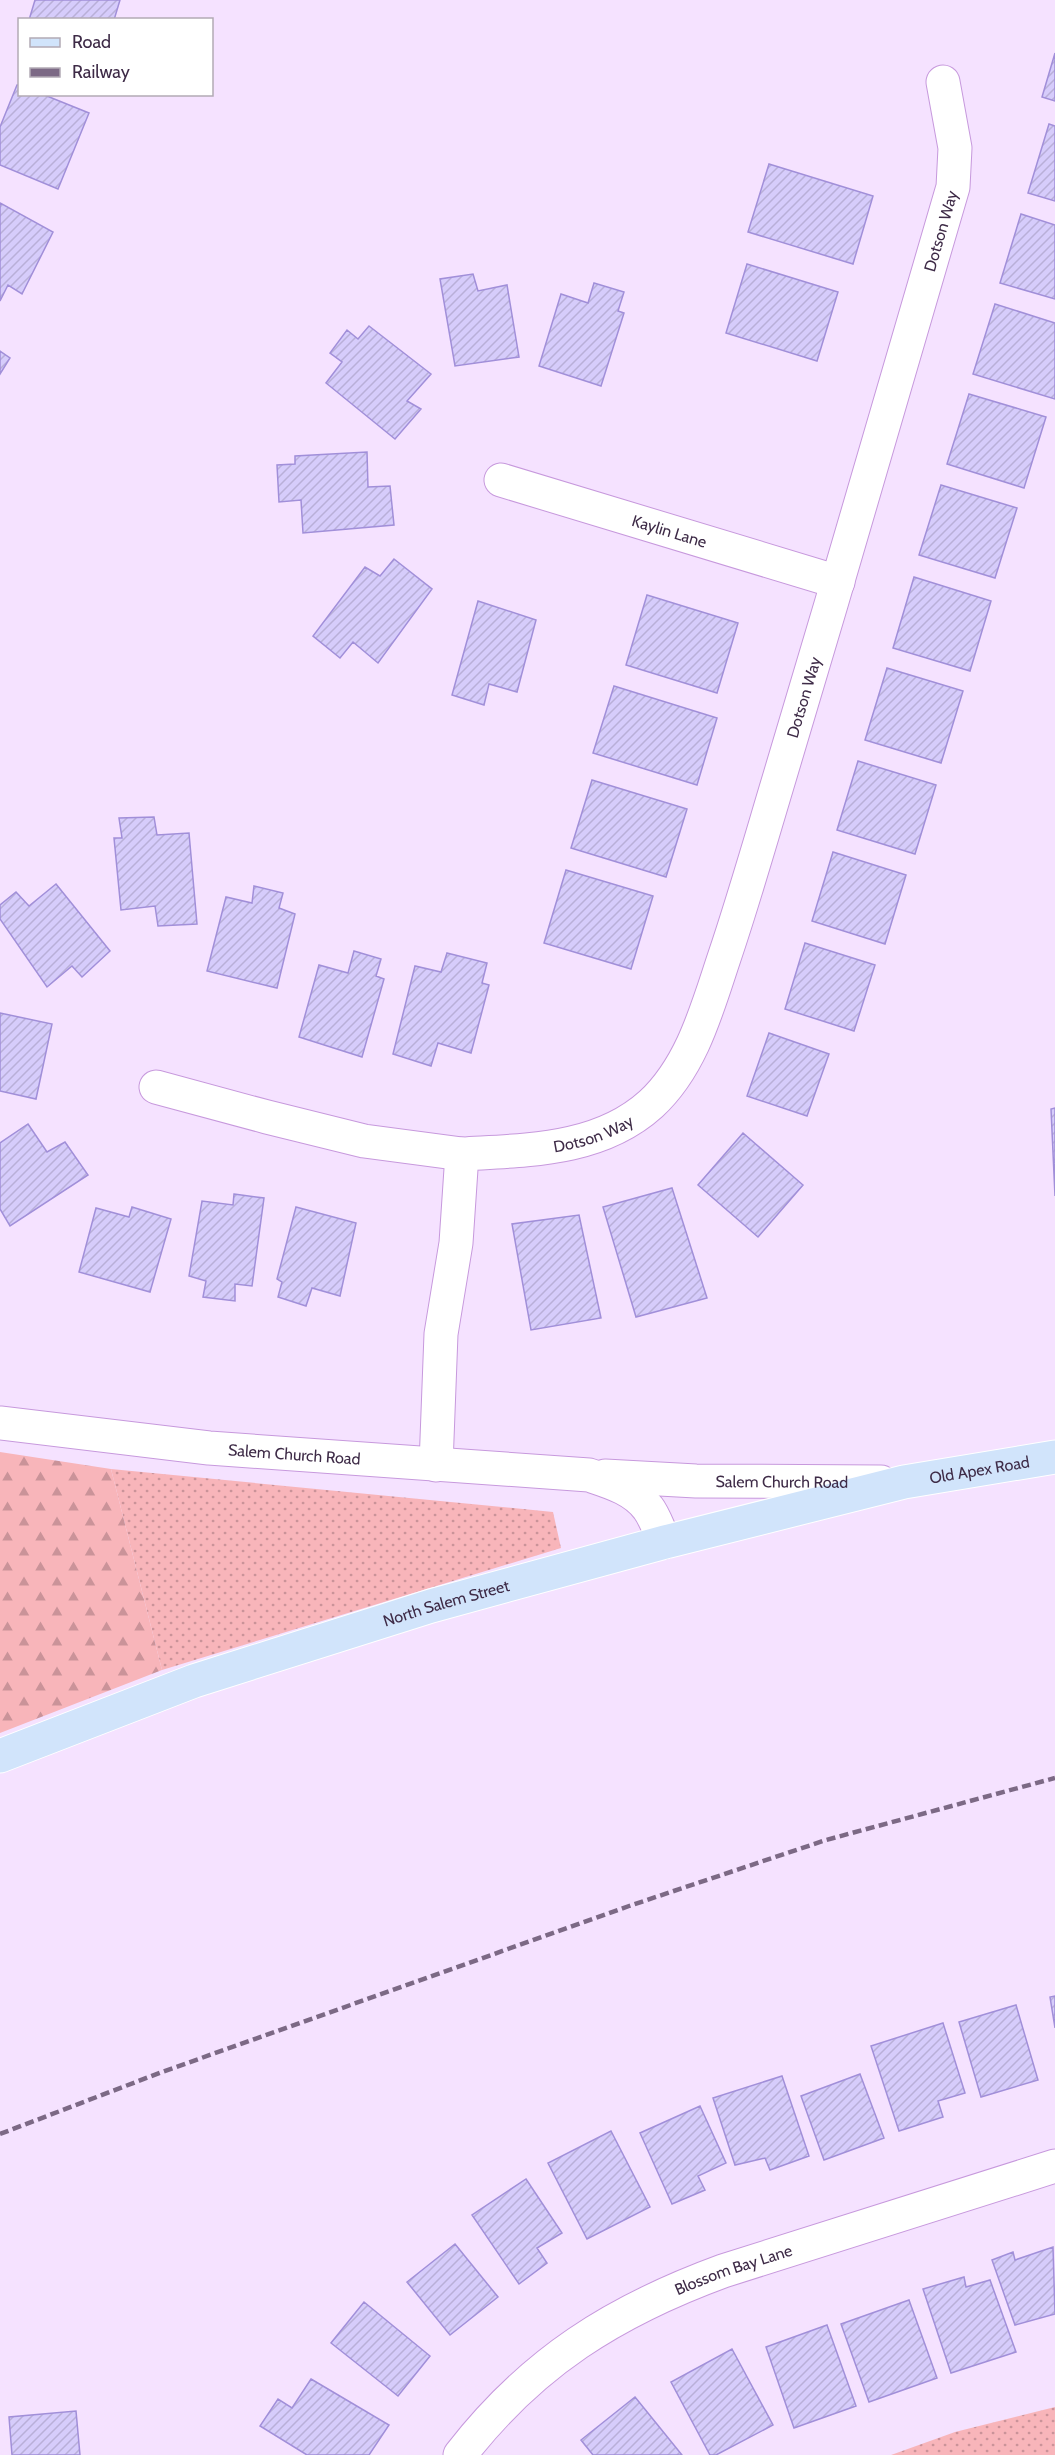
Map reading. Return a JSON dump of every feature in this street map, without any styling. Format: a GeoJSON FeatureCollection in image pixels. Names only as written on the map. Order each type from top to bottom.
{"type":"FeatureCollection","features":[{"type":"Feature","properties":{"kind":"main road","name":"Old Apex Road"},"geometry":{"type":"LineString","coordinates":[[904,1482],[1055,1457]]}},
{"type":"Feature","properties":{"kind":"main road","name":"North Salem Street"},"geometry":{"type":"LineString","coordinates":[[0,1756],[194,1681],[430,1606],[665,1542],[904,1482]]}},
{"type":"Feature","properties":{"kind":"street","name":"Dotson Way"},"geometry":{"type":"LineString","coordinates":[[156,1087],[267,1118],[364,1141],[462,1154],[549,1149],[580,1142],[633,1117],[651,1104],[683,1064],[707,1010],[734,930],[953,187],[955,148],[943,82]]}},
{"type":"Feature","properties":{"kind":"street","name":"Kaylin Lane"},"geometry":{"type":"LineString","coordinates":[[501,480],[838,582]]}},
{"type":"Feature","properties":{"kind":"street"},"geometry":{"type":"LineString","coordinates":[[436,1465],[441,1334],[456,1243],[462,1154]]}},
{"type":"Feature","properties":{"kind":"street","name":"Salem Church Road"},"geometry":{"type":"LineString","coordinates":[[0,1423],[209,1448],[589,1475],[696,1481],[904,1482]]}},
{"type":"Feature","properties":{"kind":"street","name":"Salem Church Road"},"geometry":{"type":"LineString","coordinates":[[589,1475],[615,1483],[647,1507],[665,1542]]}},
{"type":"Feature","properties":{"kind":"street","name":"Blossom Bay Lane"},"geometry":{"type":"LineString","coordinates":[[460,2455],[485,2423],[528,2381],[566,2350],[603,2325],[643,2304],[723,2271],[1055,2166]]}},
{"type":"Feature","properties":{"kind":"green space"},"geometry":{"type":"Polygon","coordinates":[[[0,1452],[111,1469],[162,1670],[0,1733],[0,1452]]]}},
{"type":"Feature","properties":{"kind":"green space"},"geometry":{"type":"Polygon","coordinates":[[[111,1469],[553,1512],[561,1548],[162,1670],[111,1469]]]}},
{"type":"Feature","properties":{"kind":"green space"},"geometry":{"type":"Polygon","coordinates":[[[1055,2407],[1055,2455],[891,2455],[955,2432],[1055,2407]]]}},
{"type":"Feature","properties":{"kind":"building"},"geometry":{"type":"Polygon","coordinates":[[[35,0],[120,0],[115,18],[30,18],[35,0]]]}},
{"type":"Feature","properties":{"kind":"building"},"geometry":{"type":"Polygon","coordinates":[[[1055,53],[1055,101],[1042,97],[1055,53]]]}},
{"type":"Feature","properties":{"kind":"building"},"geometry":{"type":"Polygon","coordinates":[[[17,85],[18,96],[47,96],[89,113],[58,189],[0,165],[0,127],[17,85]]]}},
{"type":"Feature","properties":{"kind":"building"},"geometry":{"type":"Polygon","coordinates":[[[1049,124],[1055,126],[1055,201],[1028,193],[1049,124]]]}},
{"type":"Feature","properties":{"kind":"building"},"geometry":{"type":"Polygon","coordinates":[[[769,164],[873,196],[853,264],[748,232],[769,164]]]}},
{"type":"Feature","properties":{"kind":"building"},"geometry":{"type":"Polygon","coordinates":[[[0,203],[53,232],[22,294],[8,285],[0,301],[0,203]]]}},
{"type":"Feature","properties":{"kind":"building"},"geometry":{"type":"Polygon","coordinates":[[[1021,214],[1055,225],[1055,299],[1000,283],[1021,214]]]}},
{"type":"Feature","properties":{"kind":"building"},"geometry":{"type":"Polygon","coordinates":[[[747,264],[838,292],[817,361],[726,333],[747,264]]]}},
{"type":"Feature","properties":{"kind":"building"},"geometry":{"type":"Polygon","coordinates":[[[473,274],[478,291],[507,285],[519,357],[455,366],[440,279],[473,274]]]}},
{"type":"Feature","properties":{"kind":"building"},"geometry":{"type":"Polygon","coordinates":[[[594,283],[624,292],[618,311],[624,313],[601,386],[539,366],[561,294],[588,303],[594,283]]]}},
{"type":"Feature","properties":{"kind":"building"},"geometry":{"type":"Polygon","coordinates":[[[995,304],[1055,323],[1055,399],[973,374],[995,304]]]}},
{"type":"Feature","properties":{"kind":"building"},"geometry":{"type":"Polygon","coordinates":[[[369,326],[431,374],[407,401],[421,409],[395,439],[326,383],[342,362],[330,353],[347,330],[358,339],[369,326]]]}},
{"type":"Feature","properties":{"kind":"building"},"geometry":{"type":"Polygon","coordinates":[[[0,351],[10,358],[0,374],[0,351]]]}},
{"type":"Feature","properties":{"kind":"building"},"geometry":{"type":"Polygon","coordinates":[[[969,394],[1046,417],[1024,488],[947,464],[969,394]]]}},
{"type":"Feature","properties":{"kind":"building"},"geometry":{"type":"Polygon","coordinates":[[[367,452],[368,487],[390,486],[394,525],[303,533],[301,500],[279,502],[277,465],[295,464],[295,456],[367,452]]]}},
{"type":"Feature","properties":{"kind":"building"},"geometry":{"type":"Polygon","coordinates":[[[941,485],[1017,508],[995,578],[919,555],[941,485]]]}},
{"type":"Feature","properties":{"kind":"building"},"geometry":{"type":"Polygon","coordinates":[[[394,559],[432,589],[378,663],[353,642],[340,658],[313,636],[365,567],[380,576],[394,559]]]}},
{"type":"Feature","properties":{"kind":"building"},"geometry":{"type":"Polygon","coordinates":[[[914,577],[991,601],[970,671],[893,648],[914,577]]]}},
{"type":"Feature","properties":{"kind":"building"},"geometry":{"type":"Polygon","coordinates":[[[647,595],[738,623],[717,693],[626,665],[647,595]]]}},
{"type":"Feature","properties":{"kind":"building"},"geometry":{"type":"Polygon","coordinates":[[[478,601],[536,620],[517,692],[489,684],[484,705],[452,695],[478,601]]]}},
{"type":"Feature","properties":{"kind":"building"},"geometry":{"type":"Polygon","coordinates":[[[887,668],[963,691],[941,763],[865,740],[887,668]]]}},
{"type":"Feature","properties":{"kind":"building"},"geometry":{"type":"Polygon","coordinates":[[[614,686],[717,718],[697,785],[593,753],[614,686]]]}},
{"type":"Feature","properties":{"kind":"building"},"geometry":{"type":"Polygon","coordinates":[[[858,761],[936,785],[915,854],[837,830],[858,761]]]}},
{"type":"Feature","properties":{"kind":"building"},"geometry":{"type":"Polygon","coordinates":[[[592,780],[687,809],[666,877],[571,848],[592,780]]]}},
{"type":"Feature","properties":{"kind":"building"},"geometry":{"type":"Polygon","coordinates":[[[154,817],[157,835],[189,833],[197,924],[158,926],[155,906],[121,910],[114,838],[122,838],[119,818],[154,817]]]}},
{"type":"Feature","properties":{"kind":"building"},"geometry":{"type":"Polygon","coordinates":[[[833,852],[906,875],[885,944],[812,921],[833,852]]]}},
{"type":"Feature","properties":{"kind":"building"},"geometry":{"type":"Polygon","coordinates":[[[566,870],[653,896],[631,969],[544,943],[566,870]]]}},
{"type":"Feature","properties":{"kind":"building"},"geometry":{"type":"Polygon","coordinates":[[[56,884],[110,951],[82,977],[72,966],[47,987],[0,919],[0,905],[16,892],[29,906],[56,884]]]}},
{"type":"Feature","properties":{"kind":"building"},"geometry":{"type":"Polygon","coordinates":[[[254,886],[283,893],[279,908],[295,914],[277,988],[207,971],[226,897],[252,903],[254,886]]]}},
{"type":"Feature","properties":{"kind":"building"},"geometry":{"type":"Polygon","coordinates":[[[805,943],[875,965],[854,1031],[785,1009],[805,943]]]}},
{"type":"Feature","properties":{"kind":"building"},"geometry":{"type":"Polygon","coordinates":[[[354,951],[381,959],[376,976],[384,979],[362,1057],[299,1037],[319,965],[348,973],[354,951]]]}},
{"type":"Feature","properties":{"kind":"building"},"geometry":{"type":"Polygon","coordinates":[[[447,953],[487,963],[482,983],[489,985],[471,1053],[438,1043],[431,1066],[393,1054],[415,966],[441,972],[447,953]]]}},
{"type":"Feature","properties":{"kind":"building"},"geometry":{"type":"Polygon","coordinates":[[[0,1013],[52,1024],[36,1099],[0,1091],[0,1013]]]}},
{"type":"Feature","properties":{"kind":"building"},"geometry":{"type":"Polygon","coordinates":[[[769,1033],[829,1054],[807,1116],[747,1096],[769,1033]]]}},
{"type":"Feature","properties":{"kind":"building"},"geometry":{"type":"Polygon","coordinates":[[[1055,1108],[1055,1196],[1051,1109],[1055,1108]]]}},
{"type":"Feature","properties":{"kind":"building"},"geometry":{"type":"Polygon","coordinates":[[[28,1124],[47,1152],[65,1142],[88,1175],[10,1226],[0,1209],[0,1143],[28,1124]]]}},
{"type":"Feature","properties":{"kind":"building"},"geometry":{"type":"Polygon","coordinates":[[[743,1133],[803,1185],[758,1237],[698,1185],[743,1133]]]}},
{"type":"Feature","properties":{"kind":"building"},"geometry":{"type":"Polygon","coordinates":[[[672,1188],[707,1298],[636,1317],[603,1207],[672,1188]]]}},
{"type":"Feature","properties":{"kind":"building"},"geometry":{"type":"Polygon","coordinates":[[[234,1194],[264,1198],[252,1286],[235,1284],[235,1301],[203,1297],[206,1281],[189,1276],[202,1201],[233,1205],[234,1194]]]}},
{"type":"Feature","properties":{"kind":"building"},"geometry":{"type":"Polygon","coordinates":[[[132,1207],[171,1219],[150,1292],[79,1272],[96,1208],[129,1217],[132,1207]]]}},
{"type":"Feature","properties":{"kind":"building"},"geometry":{"type":"Polygon","coordinates":[[[296,1207],[356,1223],[340,1296],[312,1288],[306,1306],[278,1297],[282,1282],[277,1279],[296,1207]]]}},
{"type":"Feature","properties":{"kind":"building"},"geometry":{"type":"Polygon","coordinates":[[[579,1215],[601,1318],[531,1330],[512,1224],[579,1215]]]}},
{"type":"Feature","properties":{"kind":"building"},"geometry":{"type":"Polygon","coordinates":[[[1055,1996],[1055,2028],[1050,1997],[1055,1996]]]}},
{"type":"Feature","properties":{"kind":"building"},"geometry":{"type":"Polygon","coordinates":[[[1016,2005],[1038,2080],[981,2097],[959,2022],[1016,2005]]]}},
{"type":"Feature","properties":{"kind":"building"},"geometry":{"type":"Polygon","coordinates":[[[943,2023],[965,2093],[938,2101],[943,2117],[899,2131],[871,2046],[943,2023]]]}},
{"type":"Feature","properties":{"kind":"building"},"geometry":{"type":"Polygon","coordinates":[[[860,2074],[884,2138],[824,2160],[801,2096],[860,2074]]]}},
{"type":"Feature","properties":{"kind":"building"},"geometry":{"type":"Polygon","coordinates":[[[782,2076],[809,2156],[770,2170],[765,2158],[735,2165],[713,2098],[782,2076]]]}},
{"type":"Feature","properties":{"kind":"building"},"geometry":{"type":"Polygon","coordinates":[[[700,2106],[726,2163],[698,2176],[705,2190],[672,2204],[640,2133],[700,2106]]]}},
{"type":"Feature","properties":{"kind":"building"},"geometry":{"type":"Polygon","coordinates":[[[611,2131],[650,2207],[587,2239],[548,2163],[611,2131]]]}},
{"type":"Feature","properties":{"kind":"building"},"geometry":{"type":"Polygon","coordinates":[[[526,2179],[562,2233],[537,2248],[547,2263],[519,2284],[472,2215],[526,2179]]]}},
{"type":"Feature","properties":{"kind":"building"},"geometry":{"type":"Polygon","coordinates":[[[455,2244],[498,2297],[450,2335],[407,2282],[455,2244]]]}},
{"type":"Feature","properties":{"kind":"building"},"geometry":{"type":"Polygon","coordinates":[[[1053,2247],[1055,2314],[1015,2325],[992,2260],[1013,2252],[1015,2260],[1053,2247]]]}},
{"type":"Feature","properties":{"kind":"building"},"geometry":{"type":"Polygon","coordinates":[[[964,2277],[966,2287],[990,2280],[1016,2352],[951,2373],[923,2289],[964,2277]]]}},
{"type":"Feature","properties":{"kind":"building"},"geometry":{"type":"Polygon","coordinates":[[[909,2300],[937,2378],[869,2402],[841,2324],[909,2300]]]}},
{"type":"Feature","properties":{"kind":"building"},"geometry":{"type":"Polygon","coordinates":[[[364,2302],[430,2356],[398,2396],[331,2343],[364,2302]]]}},
{"type":"Feature","properties":{"kind":"building"},"geometry":{"type":"Polygon","coordinates":[[[827,2325],[856,2406],[794,2428],[766,2347],[827,2325]]]}},
{"type":"Feature","properties":{"kind":"building"},"geometry":{"type":"Polygon","coordinates":[[[732,2349],[773,2425],[716,2455],[710,2455],[671,2382],[732,2349]]]}},
{"type":"Feature","properties":{"kind":"building"},"geometry":{"type":"Polygon","coordinates":[[[311,2379],[389,2425],[369,2455],[307,2455],[260,2426],[278,2399],[292,2408],[311,2379]]]}},
{"type":"Feature","properties":{"kind":"building"},"geometry":{"type":"Polygon","coordinates":[[[635,2397],[682,2455],[593,2455],[581,2440],[635,2397]]]}},
{"type":"Feature","properties":{"kind":"building"},"geometry":{"type":"Polygon","coordinates":[[[76,2411],[80,2455],[12,2455],[9,2417],[76,2411]]]}},
{"type":"Feature","properties":{"kind":"railway"},"geometry":{"type":"LineString","coordinates":[[0,2134],[162,2072],[629,1906],[826,1840],[1055,1778]]}}]}
